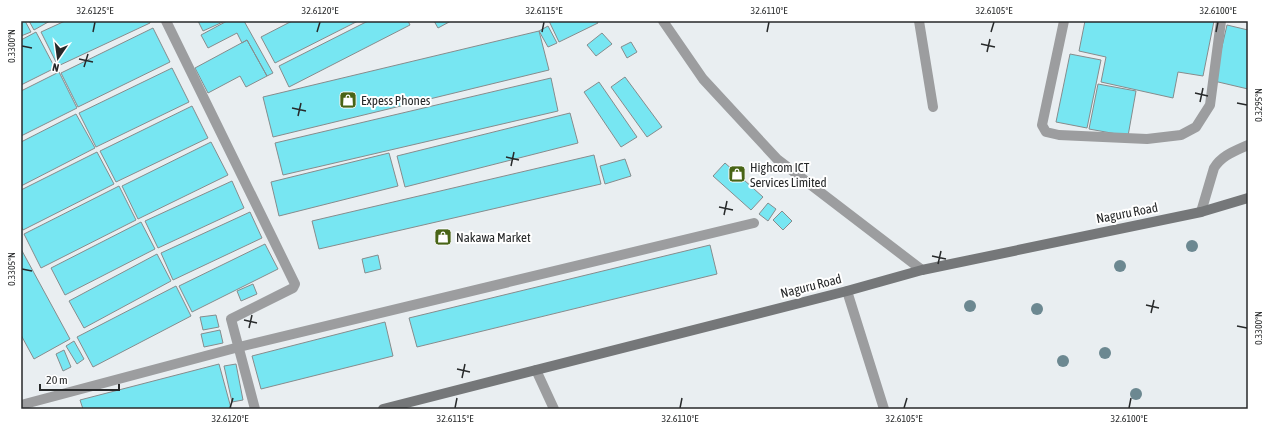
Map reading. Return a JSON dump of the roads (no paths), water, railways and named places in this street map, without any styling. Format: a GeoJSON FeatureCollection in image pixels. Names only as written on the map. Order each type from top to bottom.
{"type":"FeatureCollection","features":[{"type":"Feature","properties":{"kind":"street"},"geometry":{"type":"LineString","coordinates":[[166,21],[295,284],[293,288],[231,319],[255,409]]}},
{"type":"Feature","properties":{"kind":"street"},"geometry":{"type":"LineString","coordinates":[[663,21],[703,79],[777,159],[922,270]]}},
{"type":"Feature","properties":{"kind":"street"},"geometry":{"type":"LineString","coordinates":[[919,21],[933,107]]}},
{"type":"Feature","properties":{"kind":"street"},"geometry":{"type":"LineString","coordinates":[[1064,21],[1042,125],[1046,132],[1059,135],[1147,139],[1181,135],[1196,127],[1207,110],[1210,105],[1221,21]]}},
{"type":"Feature","properties":{"kind":"street"},"geometry":{"type":"LineString","coordinates":[[1201,212],[1214,168],[1218,162],[1225,156],[1248,145]]}},
{"type":"Feature","properties":{"kind":"street","name":"Naguru Road"},"geometry":{"type":"LineString","coordinates":[[383,409],[922,270],[1201,212],[1248,198]]}},
{"type":"Feature","properties":{"kind":"street"},"geometry":{"type":"LineString","coordinates":[[21,405],[239,347],[754,224]]}},
{"type":"Feature","properties":{"kind":"street"},"geometry":{"type":"LineString","coordinates":[[847,290],[884,409]]}},
{"type":"Feature","properties":{"kind":"street"},"geometry":{"type":"LineString","coordinates":[[536,370],[554,409]]}},
{"type":"Feature","properties":{"kind":"place","name":"Expess Phones"},"geometry":{"type":"Point","coordinates":[348,100]}},
{"type":"Feature","properties":{"kind":"place","name":"Highcom ICT Services Limited"},"geometry":{"type":"Point","coordinates":[737,174]}},
{"type":"Feature","properties":{"kind":"place","name":"Nakawa Market"},"geometry":{"type":"Point","coordinates":[443,237]}}]}
